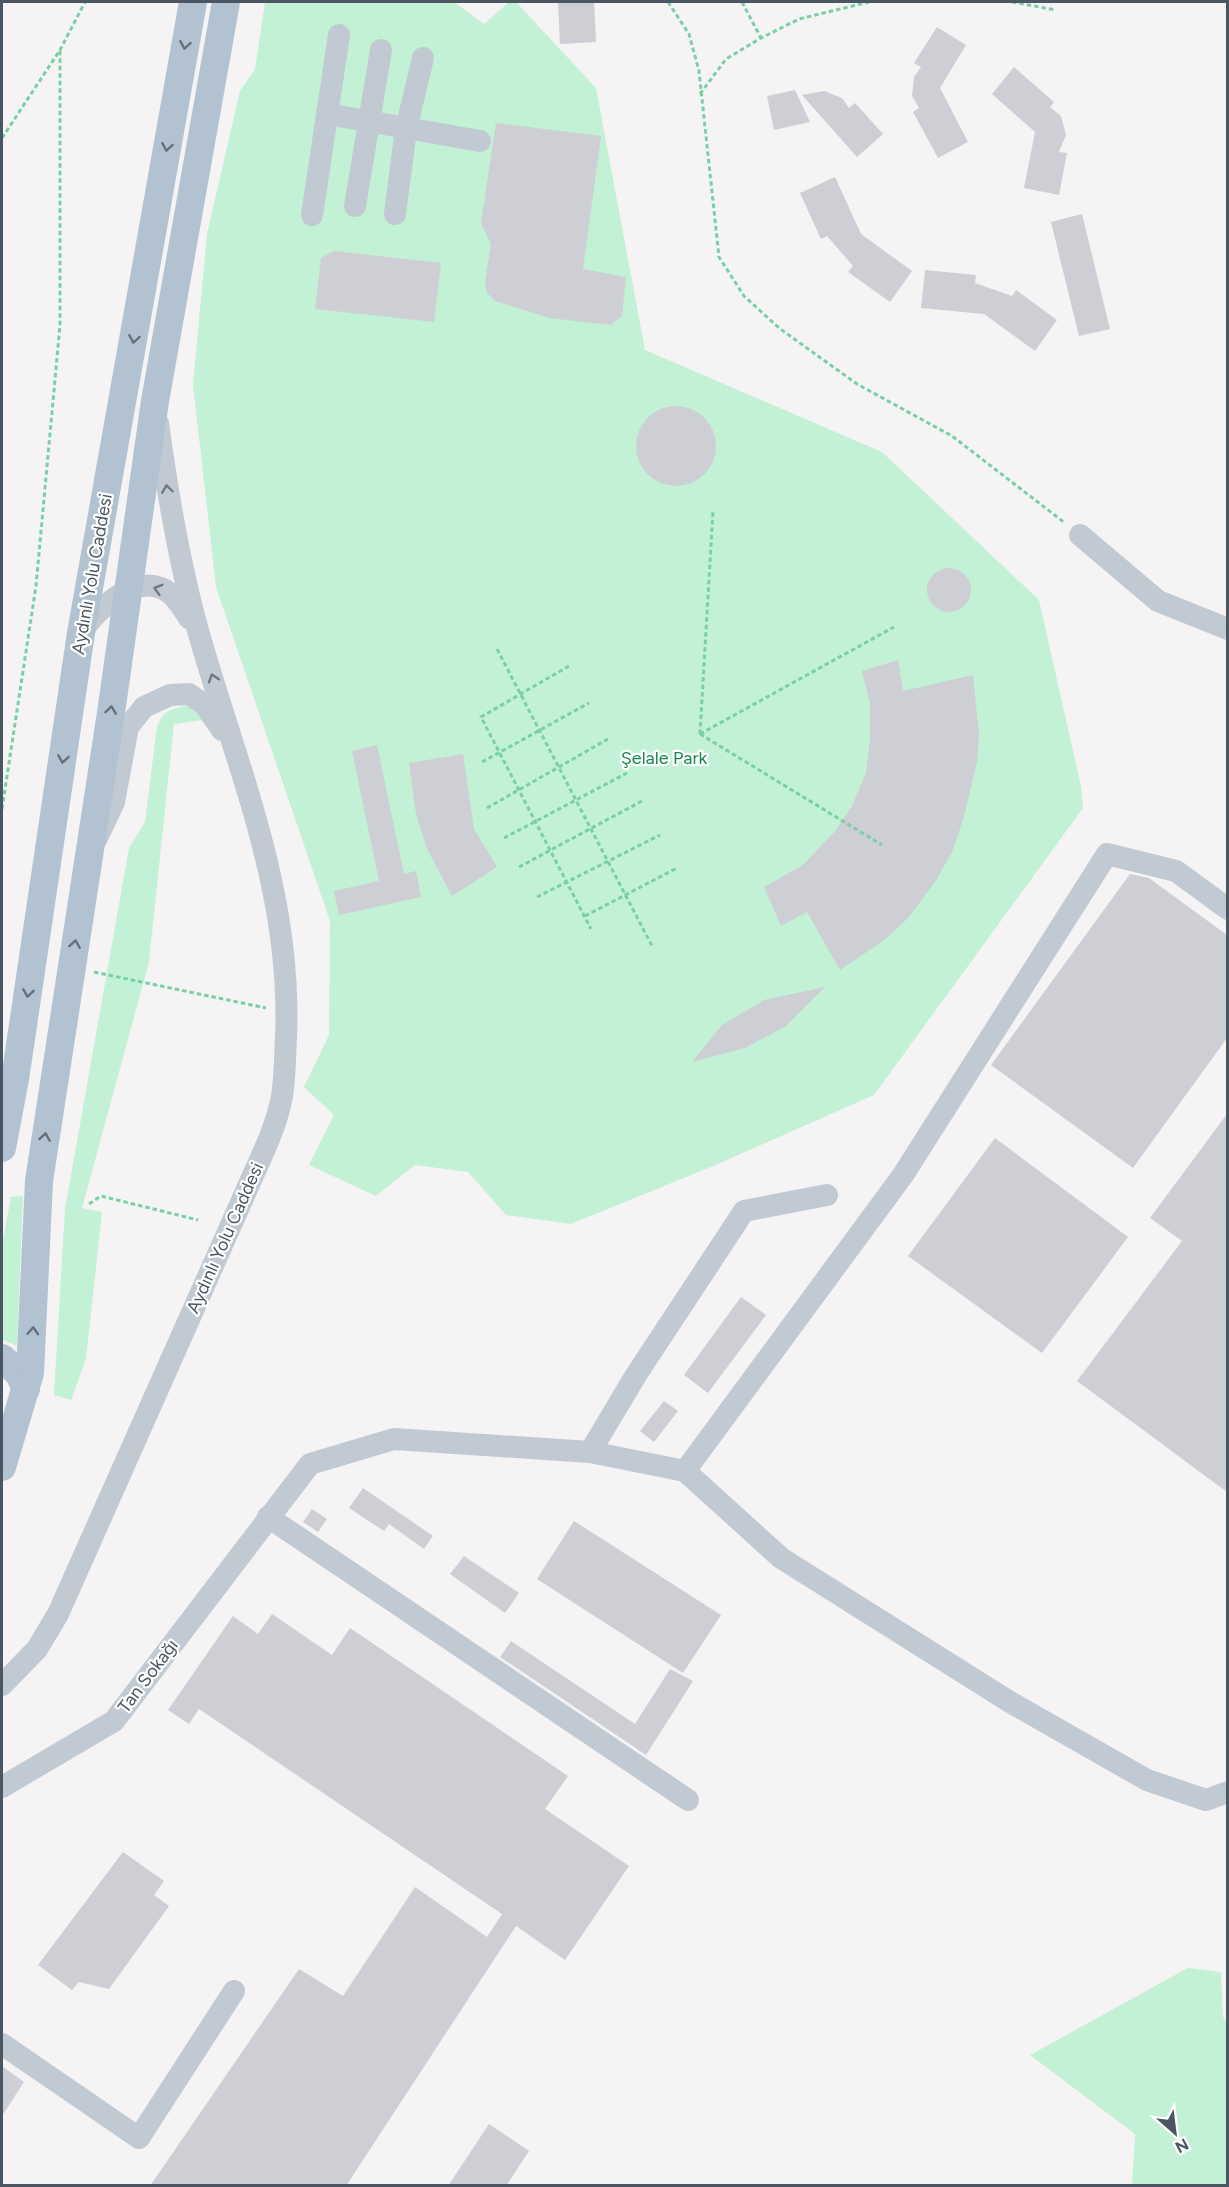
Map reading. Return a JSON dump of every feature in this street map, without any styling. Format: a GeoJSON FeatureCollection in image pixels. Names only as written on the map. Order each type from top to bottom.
{"type":"FeatureCollection","features":[{"type":"Feature","properties":{"kind":"main road","name":"Aydınlı Yolu Caddesi"},"geometry":{"type":"LineString","coordinates":[[2,1148],[18,1057],[81,633],[192,2]]}},
{"type":"Feature","properties":{"kind":"main road","name":"Aydınlı Yolu Caddesi"},"geometry":{"type":"LineString","coordinates":[[2,1467],[26,1389],[32,1357],[34,1252],[39,1181],[155,400],[226,2]]}},
{"type":"Feature","properties":{"kind":"main road"},"geometry":{"type":"LineString","coordinates":[[2,1358],[19,1374],[26,1389]]}},
{"type":"Feature","properties":{"kind":"street"},"geometry":{"type":"LineString","coordinates":[[312,215],[339,35]]}},
{"type":"Feature","properties":{"kind":"street"},"geometry":{"type":"LineString","coordinates":[[355,206],[381,50]]}},
{"type":"Feature","properties":{"kind":"street"},"geometry":{"type":"LineString","coordinates":[[395,213],[406,129],[423,58]]}},
{"type":"Feature","properties":{"kind":"street"},"geometry":{"type":"LineString","coordinates":[[327,114],[480,141]]}},
{"type":"Feature","properties":{"kind":"street","name":"Aydınlı Yolu Caddesi"},"geometry":{"type":"LineString","coordinates":[[2,1685],[37,1649],[58,1614],[275,1124],[282,1096],[287,1012],[281,930],[273,882],[237,754],[202,644],[175,541],[155,400]]}},
{"type":"Feature","properties":{"kind":"street"},"geometry":{"type":"LineString","coordinates":[[1080,535],[1158,601],[1227,629]]}},
{"type":"Feature","properties":{"kind":"street","name":"Aydınlı Yolu Caddesi"},"geometry":{"type":"LineString","coordinates":[[128,591],[152,586],[168,592],[182,606],[202,644]]}},
{"type":"Feature","properties":{"kind":"street"},"geometry":{"type":"LineString","coordinates":[[81,633],[100,609],[128,591]]}},
{"type":"Feature","properties":{"kind":"street","name":"Aydınlı Yolu Caddesi"},"geometry":{"type":"LineString","coordinates":[[89,852],[114,802],[128,727],[144,707],[170,695],[189,694],[198,698],[214,717],[237,754]]}},
{"type":"Feature","properties":{"kind":"street"},"geometry":{"type":"LineString","coordinates":[[1227,909],[1176,871],[1107,854],[903,1175],[685,1471],[782,1558],[1010,1702],[1147,1780],[1206,1800],[1227,1792]]}},
{"type":"Feature","properties":{"kind":"street"},"geometry":{"type":"LineString","coordinates":[[590,1452],[636,1375],[744,1211],[827,1195]]}},
{"type":"Feature","properties":{"kind":"street","name":"Tan Sokağı"},"geometry":{"type":"LineString","coordinates":[[2,1787],[114,1721],[238,1555],[310,1464],[394,1439],[590,1452],[685,1471]]}},
{"type":"Feature","properties":{"kind":"street"},"geometry":{"type":"LineString","coordinates":[[268,1517],[688,1800]]}},
{"type":"Feature","properties":{"kind":"street"},"geometry":{"type":"LineString","coordinates":[[2,2044],[139,2138],[234,1991]]}},
{"type":"Feature","properties":{"kind":"path"},"geometry":{"type":"LineString","coordinates":[[2,138],[60,50],[85,2]]}},
{"type":"Feature","properties":{"kind":"path"},"geometry":{"type":"LineString","coordinates":[[668,2],[689,34],[699,71],[719,257],[744,296],[779,328],[857,384],[952,436],[1080,535]]}},
{"type":"Feature","properties":{"kind":"path"},"geometry":{"type":"LineString","coordinates":[[742,2],[761,38]]}},
{"type":"Feature","properties":{"kind":"path"},"geometry":{"type":"LineString","coordinates":[[700,95],[726,60],[761,38],[799,19],[869,2]]}},
{"type":"Feature","properties":{"kind":"path"},"geometry":{"type":"LineString","coordinates":[[1012,2],[1056,10]]}},
{"type":"Feature","properties":{"kind":"path"},"geometry":{"type":"LineString","coordinates":[[2,809],[36,586],[60,325],[60,50]]}},
{"type":"Feature","properties":{"kind":"path"},"geometry":{"type":"LineString","coordinates":[[700,734],[713,511]]}},
{"type":"Feature","properties":{"kind":"path"},"geometry":{"type":"LineString","coordinates":[[700,734],[894,627]]}},
{"type":"Feature","properties":{"kind":"path"},"geometry":{"type":"LineString","coordinates":[[497,649],[652,946]]}},
{"type":"Feature","properties":{"kind":"path"},"geometry":{"type":"LineString","coordinates":[[569,666],[481,717],[591,929]]}},
{"type":"Feature","properties":{"kind":"path"},"geometry":{"type":"LineString","coordinates":[[482,762],[589,703]]}},
{"type":"Feature","properties":{"kind":"path"},"geometry":{"type":"LineString","coordinates":[[700,734],[882,845]]}},
{"type":"Feature","properties":{"kind":"path"},"geometry":{"type":"LineString","coordinates":[[487,808],[608,739]]}},
{"type":"Feature","properties":{"kind":"path"},"geometry":{"type":"LineString","coordinates":[[504,838],[627,773]]}},
{"type":"Feature","properties":{"kind":"path"},"geometry":{"type":"LineString","coordinates":[[519,867],[642,801]]}},
{"type":"Feature","properties":{"kind":"path"},"geometry":{"type":"LineString","coordinates":[[537,897],[660,835]]}},
{"type":"Feature","properties":{"kind":"path"},"geometry":{"type":"LineString","coordinates":[[585,916],[678,868]]}},
{"type":"Feature","properties":{"kind":"path"},"geometry":{"type":"LineString","coordinates":[[108,974],[287,1012]]}},
{"type":"Feature","properties":{"kind":"path"},"geometry":{"type":"LineString","coordinates":[[89,1204],[101,1196],[198,1220]]}},
{"type":"Feature","properties":{"kind":"green space","name":"Şelale Park"},"geometry":{"type":"Polygon","coordinates":[[[265,2],[454,2],[484,24],[509,2],[516,2],[596,88],[645,350],[882,452],[1039,600],[1081,786],[1083,808],[874,1095],[713,1166],[571,1224],[506,1215],[468,1172],[415,1165],[376,1196],[309,1165],[334,1115],[304,1087],[329,1035],[330,921],[216,587],[193,385],[207,234],[240,91],[255,69],[265,2]]]}},
{"type":"Feature","properties":{"kind":"green space"},"geometry":{"type":"Polygon","coordinates":[[[185,706],[200,710],[210,719],[174,724],[149,962],[82,1208],[102,1212],[86,1359],[71,1400],[54,1395],[65,1209],[129,848],[145,822],[157,727],[167,712],[185,706]]]}},
{"type":"Feature","properties":{"kind":"green space"},"geometry":{"type":"Polygon","coordinates":[[[23,1196],[17,1346],[2,1339],[2,1245],[11,1197],[23,1196]]]}},
{"type":"Feature","properties":{"kind":"green space"},"geometry":{"type":"Polygon","coordinates":[[[1188,1968],[1221,1972],[1223,2017],[1228,2023],[1227,2185],[1132,2185],[1135,2134],[1030,2055],[1188,1968]]]}},
{"type":"Feature","properties":{"kind":"building"},"geometry":{"type":"Polygon","coordinates":[[[558,2],[594,2],[596,42],[560,44],[558,2]]]}},
{"type":"Feature","properties":{"kind":"building"},"geometry":{"type":"Polygon","coordinates":[[[937,27],[966,45],[940,88],[968,142],[938,158],[913,112],[919,108],[912,96],[914,77],[921,67],[914,63],[937,27]]]}},
{"type":"Feature","properties":{"kind":"building"},"geometry":{"type":"Polygon","coordinates":[[[1014,67],[1054,102],[1050,107],[1061,116],[1066,135],[1059,152],[1067,153],[1059,195],[1024,188],[1035,132],[992,94],[1014,67]]]}},
{"type":"Feature","properties":{"kind":"building"},"geometry":{"type":"Polygon","coordinates":[[[795,90],[810,122],[774,130],[767,96],[795,90]]]}},
{"type":"Feature","properties":{"kind":"building"},"geometry":{"type":"Polygon","coordinates":[[[824,91],[842,98],[849,108],[855,103],[883,134],[857,157],[802,95],[824,91]]]}},
{"type":"Feature","properties":{"kind":"building"},"geometry":{"type":"Polygon","coordinates":[[[496,123],[601,136],[583,269],[626,277],[622,316],[611,325],[549,318],[495,301],[487,293],[485,282],[491,244],[481,223],[496,123]]]}},
{"type":"Feature","properties":{"kind":"building"},"geometry":{"type":"Polygon","coordinates":[[[835,177],[861,234],[912,271],[890,302],[848,272],[853,266],[827,236],[821,239],[800,193],[835,177]]]}},
{"type":"Feature","properties":{"kind":"building"},"geometry":{"type":"Polygon","coordinates":[[[1082,214],[1110,329],[1079,336],[1051,222],[1082,214]]]}},
{"type":"Feature","properties":{"kind":"building"},"geometry":{"type":"Polygon","coordinates":[[[334,251],[441,263],[434,322],[315,309],[321,258],[334,251]]]}},
{"type":"Feature","properties":{"kind":"building"},"geometry":{"type":"Polygon","coordinates":[[[925,270],[976,275],[975,283],[1012,296],[1016,290],[1057,320],[1035,351],[984,314],[921,308],[925,270]]]}},
{"type":"Feature","properties":{"kind":"building"},"geometry":{"type":"Polygon","coordinates":[[[676,406],[691,409],[704,418],[713,431],[716,446],[713,461],[704,474],[691,483],[676,486],[661,483],[648,474],[639,461],[636,446],[639,431],[648,418],[661,409],[676,406]]]}},
{"type":"Feature","properties":{"kind":"building"},"geometry":{"type":"Polygon","coordinates":[[[949,568],[958,569],[965,574],[970,581],[970,599],[965,606],[958,611],[949,612],[940,611],[933,606],[928,599],[927,590],[928,581],[933,574],[940,569],[949,568]]]}},
{"type":"Feature","properties":{"kind":"building"},"geometry":{"type":"Polygon","coordinates":[[[898,660],[903,691],[973,675],[979,734],[977,762],[963,820],[952,852],[935,882],[908,918],[883,941],[840,970],[807,912],[781,926],[764,887],[803,865],[835,831],[852,806],[866,773],[870,738],[870,703],[862,671],[898,660]]]}},
{"type":"Feature","properties":{"kind":"building"},"geometry":{"type":"Polygon","coordinates":[[[377,745],[404,874],[416,871],[421,897],[339,915],[334,891],[379,881],[352,751],[377,745]]]}},
{"type":"Feature","properties":{"kind":"building"},"geometry":{"type":"Polygon","coordinates":[[[463,754],[474,829],[497,867],[452,896],[427,849],[416,814],[409,763],[463,754]]]}},
{"type":"Feature","properties":{"kind":"building"},"geometry":{"type":"Polygon","coordinates":[[[1130,874],[1149,878],[1227,935],[1227,1038],[1133,1168],[991,1065],[1130,874]]]}},
{"type":"Feature","properties":{"kind":"building"},"geometry":{"type":"Polygon","coordinates":[[[825,987],[786,1026],[745,1048],[692,1062],[722,1025],[764,1000],[825,987]]]}},
{"type":"Feature","properties":{"kind":"building"},"geometry":{"type":"Polygon","coordinates":[[[1227,1114],[1227,1492],[1077,1381],[1182,1241],[1150,1218],[1227,1114]]]}},
{"type":"Feature","properties":{"kind":"building"},"geometry":{"type":"Polygon","coordinates":[[[995,1138],[1128,1237],[1042,1353],[908,1256],[995,1138]]]}},
{"type":"Feature","properties":{"kind":"building"},"geometry":{"type":"Polygon","coordinates":[[[741,1297],[766,1315],[708,1393],[684,1375],[741,1297]]]}},
{"type":"Feature","properties":{"kind":"building"},"geometry":{"type":"Polygon","coordinates":[[[664,1401],[678,1411],[654,1442],[640,1431],[664,1401]]]}},
{"type":"Feature","properties":{"kind":"building"},"geometry":{"type":"Polygon","coordinates":[[[363,1488],[433,1536],[424,1549],[389,1524],[384,1531],[349,1508],[363,1488]]]}},
{"type":"Feature","properties":{"kind":"building"},"geometry":{"type":"Polygon","coordinates":[[[312,1509],[327,1519],[318,1532],[303,1522],[312,1509]]]}},
{"type":"Feature","properties":{"kind":"building"},"geometry":{"type":"Polygon","coordinates":[[[574,1521],[721,1615],[683,1673],[537,1579],[574,1521]]]}},
{"type":"Feature","properties":{"kind":"building"},"geometry":{"type":"Polygon","coordinates":[[[464,1556],[519,1593],[505,1613],[450,1574],[464,1556]]]}},
{"type":"Feature","properties":{"kind":"building"},"geometry":{"type":"Polygon","coordinates":[[[272,1614],[332,1655],[350,1628],[568,1776],[545,1809],[629,1866],[565,1960],[516,1926],[346,2186],[150,2186],[299,1969],[343,1996],[415,1887],[487,1937],[502,1914],[199,1709],[189,1724],[168,1710],[233,1616],[258,1634],[272,1614]]]}},
{"type":"Feature","properties":{"kind":"building"},"geometry":{"type":"Polygon","coordinates":[[[511,1641],[635,1724],[670,1669],[693,1681],[646,1755],[500,1657],[511,1641]]]}},
{"type":"Feature","properties":{"kind":"building"},"geometry":{"type":"Polygon","coordinates":[[[123,1852],[164,1881],[154,1895],[169,1906],[109,1989],[79,1982],[72,1990],[38,1965],[123,1852]]]}},
{"type":"Feature","properties":{"kind":"building"},"geometry":{"type":"Polygon","coordinates":[[[2,2066],[24,2082],[2,2116],[2,2066]]]}},
{"type":"Feature","properties":{"kind":"building"},"geometry":{"type":"Polygon","coordinates":[[[489,2124],[529,2151],[506,2186],[448,2186],[489,2124]]]}}]}
